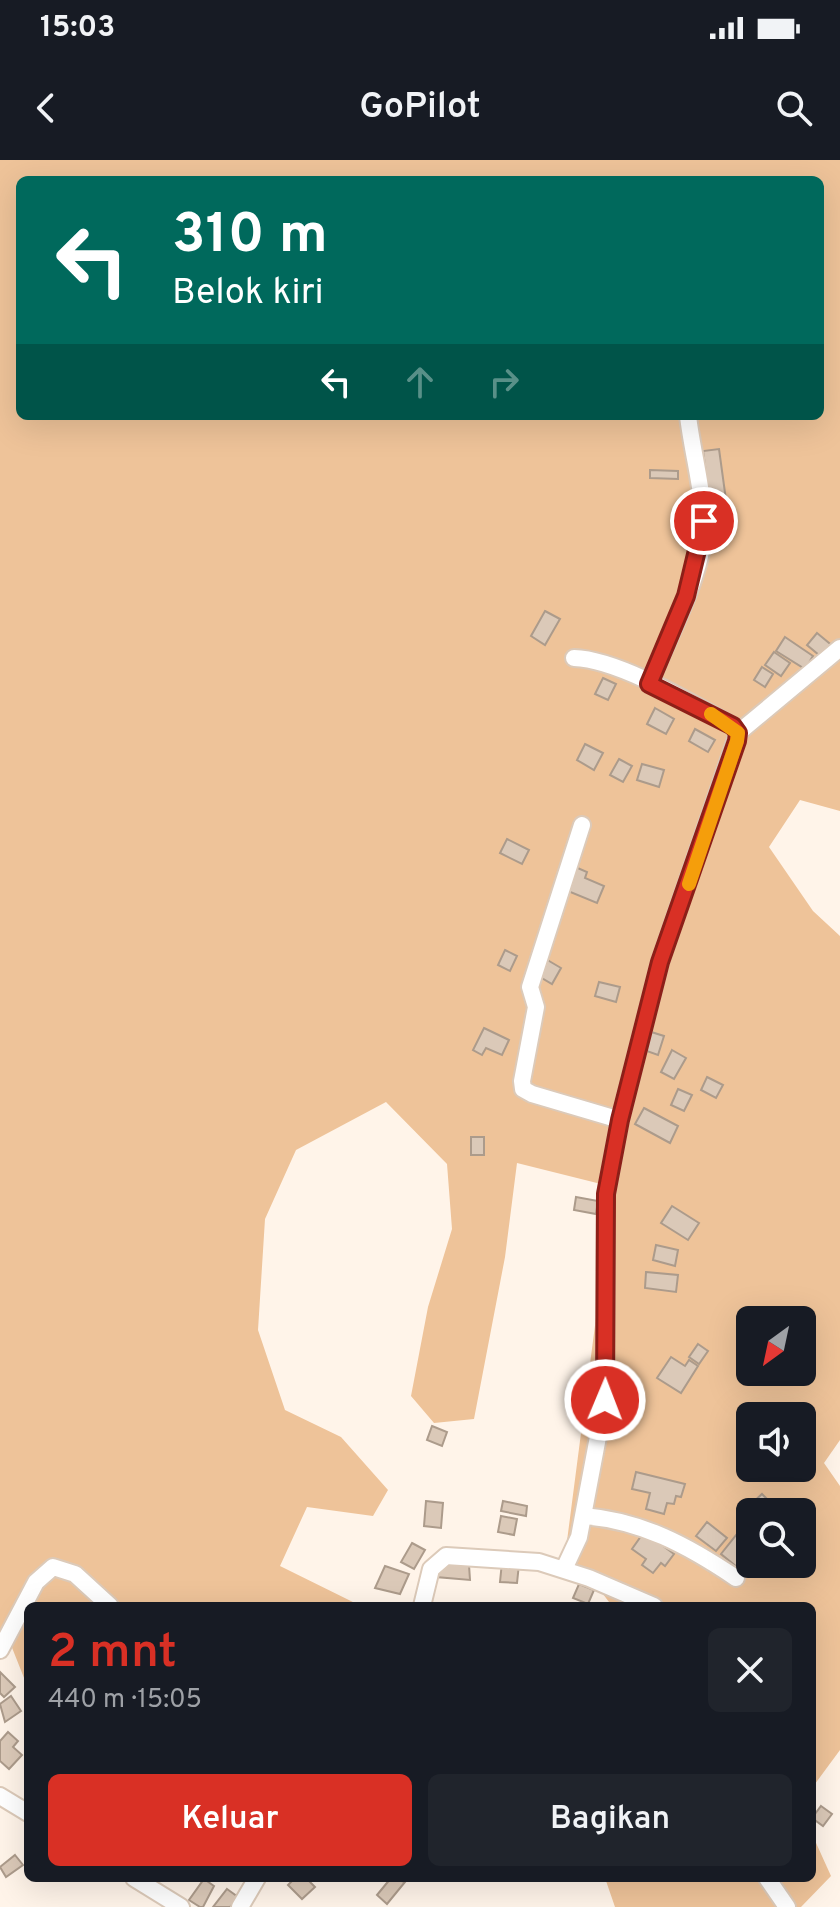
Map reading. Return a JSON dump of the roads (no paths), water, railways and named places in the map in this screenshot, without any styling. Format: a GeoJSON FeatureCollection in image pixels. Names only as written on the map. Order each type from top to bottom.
{"type":"FeatureCollection","features":[{"type":"Feature","properties":{"kind":"street"},"geometry":{"type":"LineString","coordinates":[[649,684],[686,596],[702,541],[704,521],[689,420]]}},
{"type":"Feature","properties":{"kind":"street"},"geometry":{"type":"LineString","coordinates":[[564,1569],[573,1555],[584,1516],[605,1400],[606,1194],[620,1120],[660,962],[738,733],[840,648]]}},
{"type":"Feature","properties":{"kind":"street"},"geometry":{"type":"LineString","coordinates":[[574,658],[609,665],[733,726],[738,733]]}},
{"type":"Feature","properties":{"kind":"street"},"geometry":{"type":"LineString","coordinates":[[582,825],[530,987],[536,1007],[523,1089],[620,1120]]}},
{"type":"Feature","properties":{"kind":"street"},"geometry":{"type":"LineString","coordinates":[[584,1516],[643,1526],[703,1556],[736,1578]]}},
{"type":"Feature","properties":{"kind":"street"},"geometry":{"type":"LineString","coordinates":[[423,1602],[431,1569],[446,1556],[539,1562],[644,1602]]}},
{"type":"Feature","properties":{"kind":"street"},"geometry":{"type":"LineString","coordinates":[[25,1602],[36,1582],[53,1567],[75,1574],[106,1602]]}},
{"type":"Feature","properties":{"kind":"street"},"geometry":{"type":"LineString","coordinates":[[0,1650],[24,1605]]}},
{"type":"Feature","properties":{"kind":"street"},"geometry":{"type":"LineString","coordinates":[[0,1796],[24,1811]]}},
{"type":"Feature","properties":{"kind":"street"},"geometry":{"type":"LineString","coordinates":[[140,1882],[181,1907]]}},
{"type":"Feature","properties":{"kind":"street"},"geometry":{"type":"LineString","coordinates":[[240,1907],[255,1882]]}},
{"type":"Feature","properties":{"kind":"street"},"geometry":{"type":"LineString","coordinates":[[770,1882],[787,1907]]}}]}
